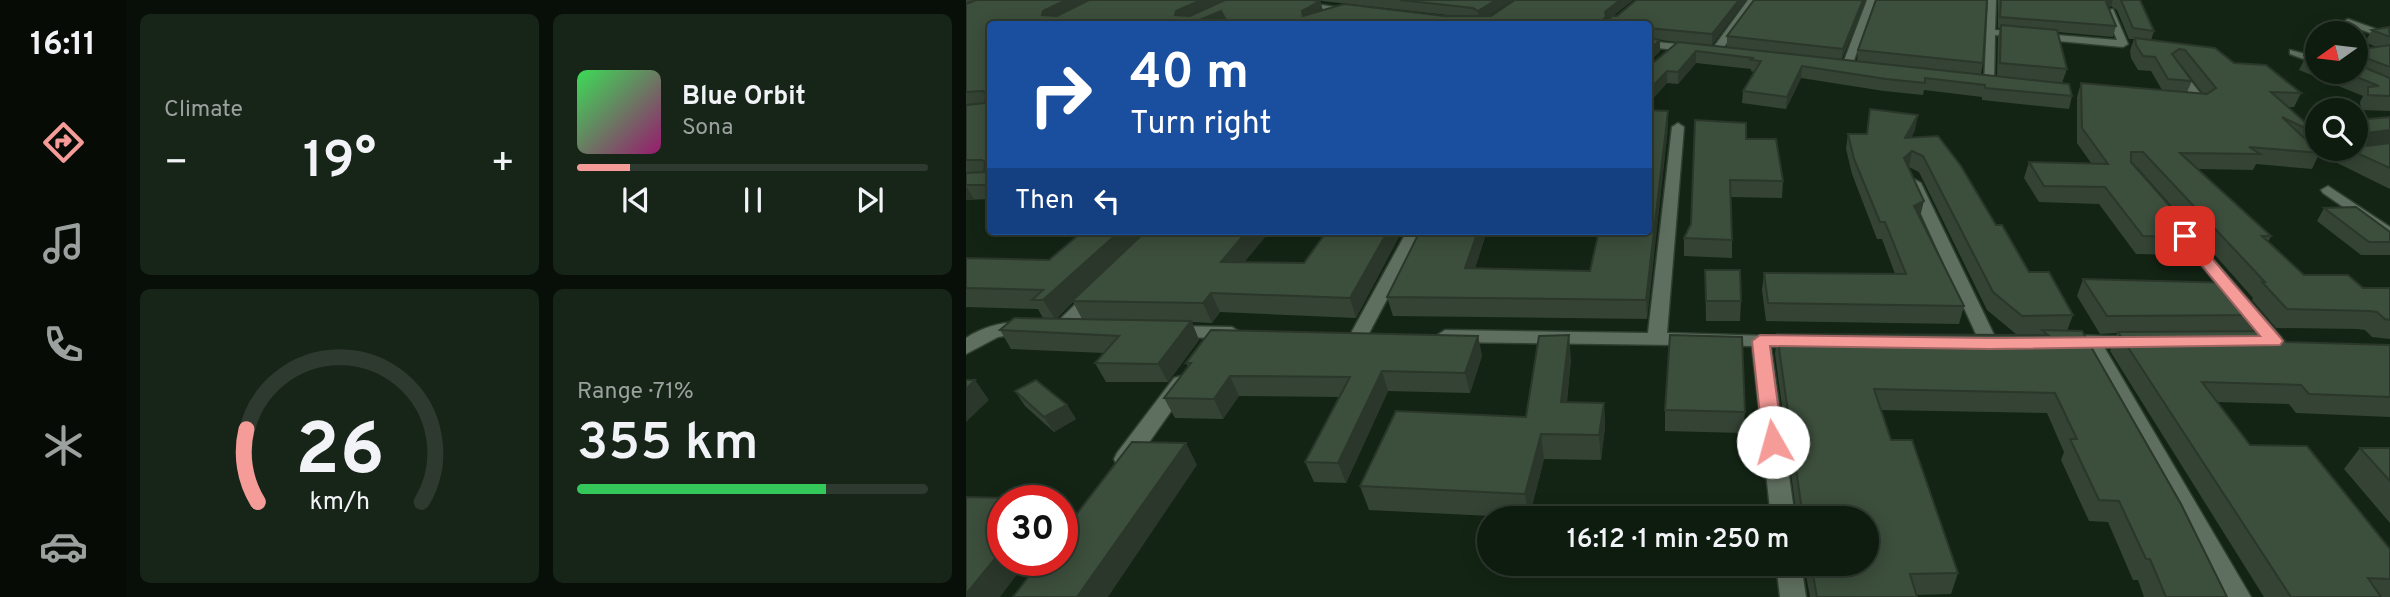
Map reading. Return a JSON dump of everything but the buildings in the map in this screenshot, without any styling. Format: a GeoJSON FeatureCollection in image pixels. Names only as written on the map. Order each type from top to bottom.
{"type":"FeatureCollection","features":[{"type":"Feature","properties":{"kind":"street"},"geometry":{"type":"LineString","coordinates":[[1267,0],[1367,12]]}},
{"type":"Feature","properties":{"kind":"street"},"geometry":{"type":"LineString","coordinates":[[1715,52],[1753,0]]}},
{"type":"Feature","properties":{"kind":"street"},"geometry":{"type":"LineString","coordinates":[[1847,66],[1871,0]]}},
{"type":"Feature","properties":{"kind":"street"},"geometry":{"type":"LineString","coordinates":[[1975,81],[1994,83],[1990,32],[1992,0]]}},
{"type":"Feature","properties":{"kind":"street"},"geometry":{"type":"LineString","coordinates":[[1320,19],[1340,9]]}},
{"type":"Feature","properties":{"kind":"street"},"geometry":{"type":"LineString","coordinates":[[2110,11],[2123,44]]}},
{"type":"Feature","properties":{"kind":"street"},"geometry":{"type":"LineString","coordinates":[[2368,29],[2390,37]]}},
{"type":"Feature","properties":{"kind":"street"},"geometry":{"type":"LineString","coordinates":[[1990,32],[2136,46]]}},
{"type":"Feature","properties":{"kind":"street"},"geometry":{"type":"LineString","coordinates":[[1652,45],[1670,52],[1728,53]]}},
{"type":"Feature","properties":{"kind":"street"},"geometry":{"type":"LineString","coordinates":[[2294,52],[2305,56]]}},
{"type":"Feature","properties":{"kind":"street"},"geometry":{"type":"LineString","coordinates":[[1833,65],[1860,68]]}},
{"type":"Feature","properties":{"kind":"street"},"geometry":{"type":"LineString","coordinates":[[2175,68],[2201,102],[2180,102]]}},
{"type":"Feature","properties":{"kind":"street"},"geometry":{"type":"LineString","coordinates":[[1657,337],[1678,127]]}},
{"type":"Feature","properties":{"kind":"street"},"geometry":{"type":"LineString","coordinates":[[1910,173],[1995,343],[1962,343]]}},
{"type":"Feature","properties":{"kind":"street"},"geometry":{"type":"LineString","coordinates":[[2328,190],[2390,234]]}},
{"type":"Feature","properties":{"kind":"street"},"geometry":{"type":"LineString","coordinates":[[2167,215],[2274,341]]}},
{"type":"Feature","properties":{"kind":"street"},"geometry":{"type":"LineString","coordinates":[[1386,335],[1352,335],[1413,235]]}},
{"type":"Feature","properties":{"kind":"street"},"geometry":{"type":"LineString","coordinates":[[1060,329],[1106,285]]}},
{"type":"Feature","properties":{"kind":"street"},"geometry":{"type":"LineString","coordinates":[[966,348],[976,339],[1007,327],[1086,330]]}},
{"type":"Feature","properties":{"kind":"street"},"geometry":{"type":"LineString","coordinates":[[1152,332],[1255,334]]}},
{"type":"Feature","properties":{"kind":"street"},"geometry":{"type":"LineString","coordinates":[[1112,477],[1218,333]]}},
{"type":"Feature","properties":{"kind":"street"},"geometry":{"type":"LineString","coordinates":[[1427,335],[1814,341]]}},
{"type":"Feature","properties":{"kind":"street"},"geometry":{"type":"LineString","coordinates":[[1760,341],[1781,506]]}},
{"type":"Feature","properties":{"kind":"street"},"geometry":{"type":"LineString","coordinates":[[2091,341],[2238,597]]}},
{"type":"Feature","properties":{"kind":"street"},"geometry":{"type":"LineString","coordinates":[[2040,342],[2157,341]]}},
{"type":"Feature","properties":{"kind":"street"},"geometry":{"type":"LineString","coordinates":[[2248,341],[2299,343]]}},
{"type":"Feature","properties":{"kind":"street"},"geometry":{"type":"LineString","coordinates":[[1790,576],[1793,597]]}},
{"type":"Feature","properties":{"kind":"route"},"geometry":{"type":"LineString","coordinates":[[1773,442],[1760,341],[2274,341],[2185,236]]}}]}
